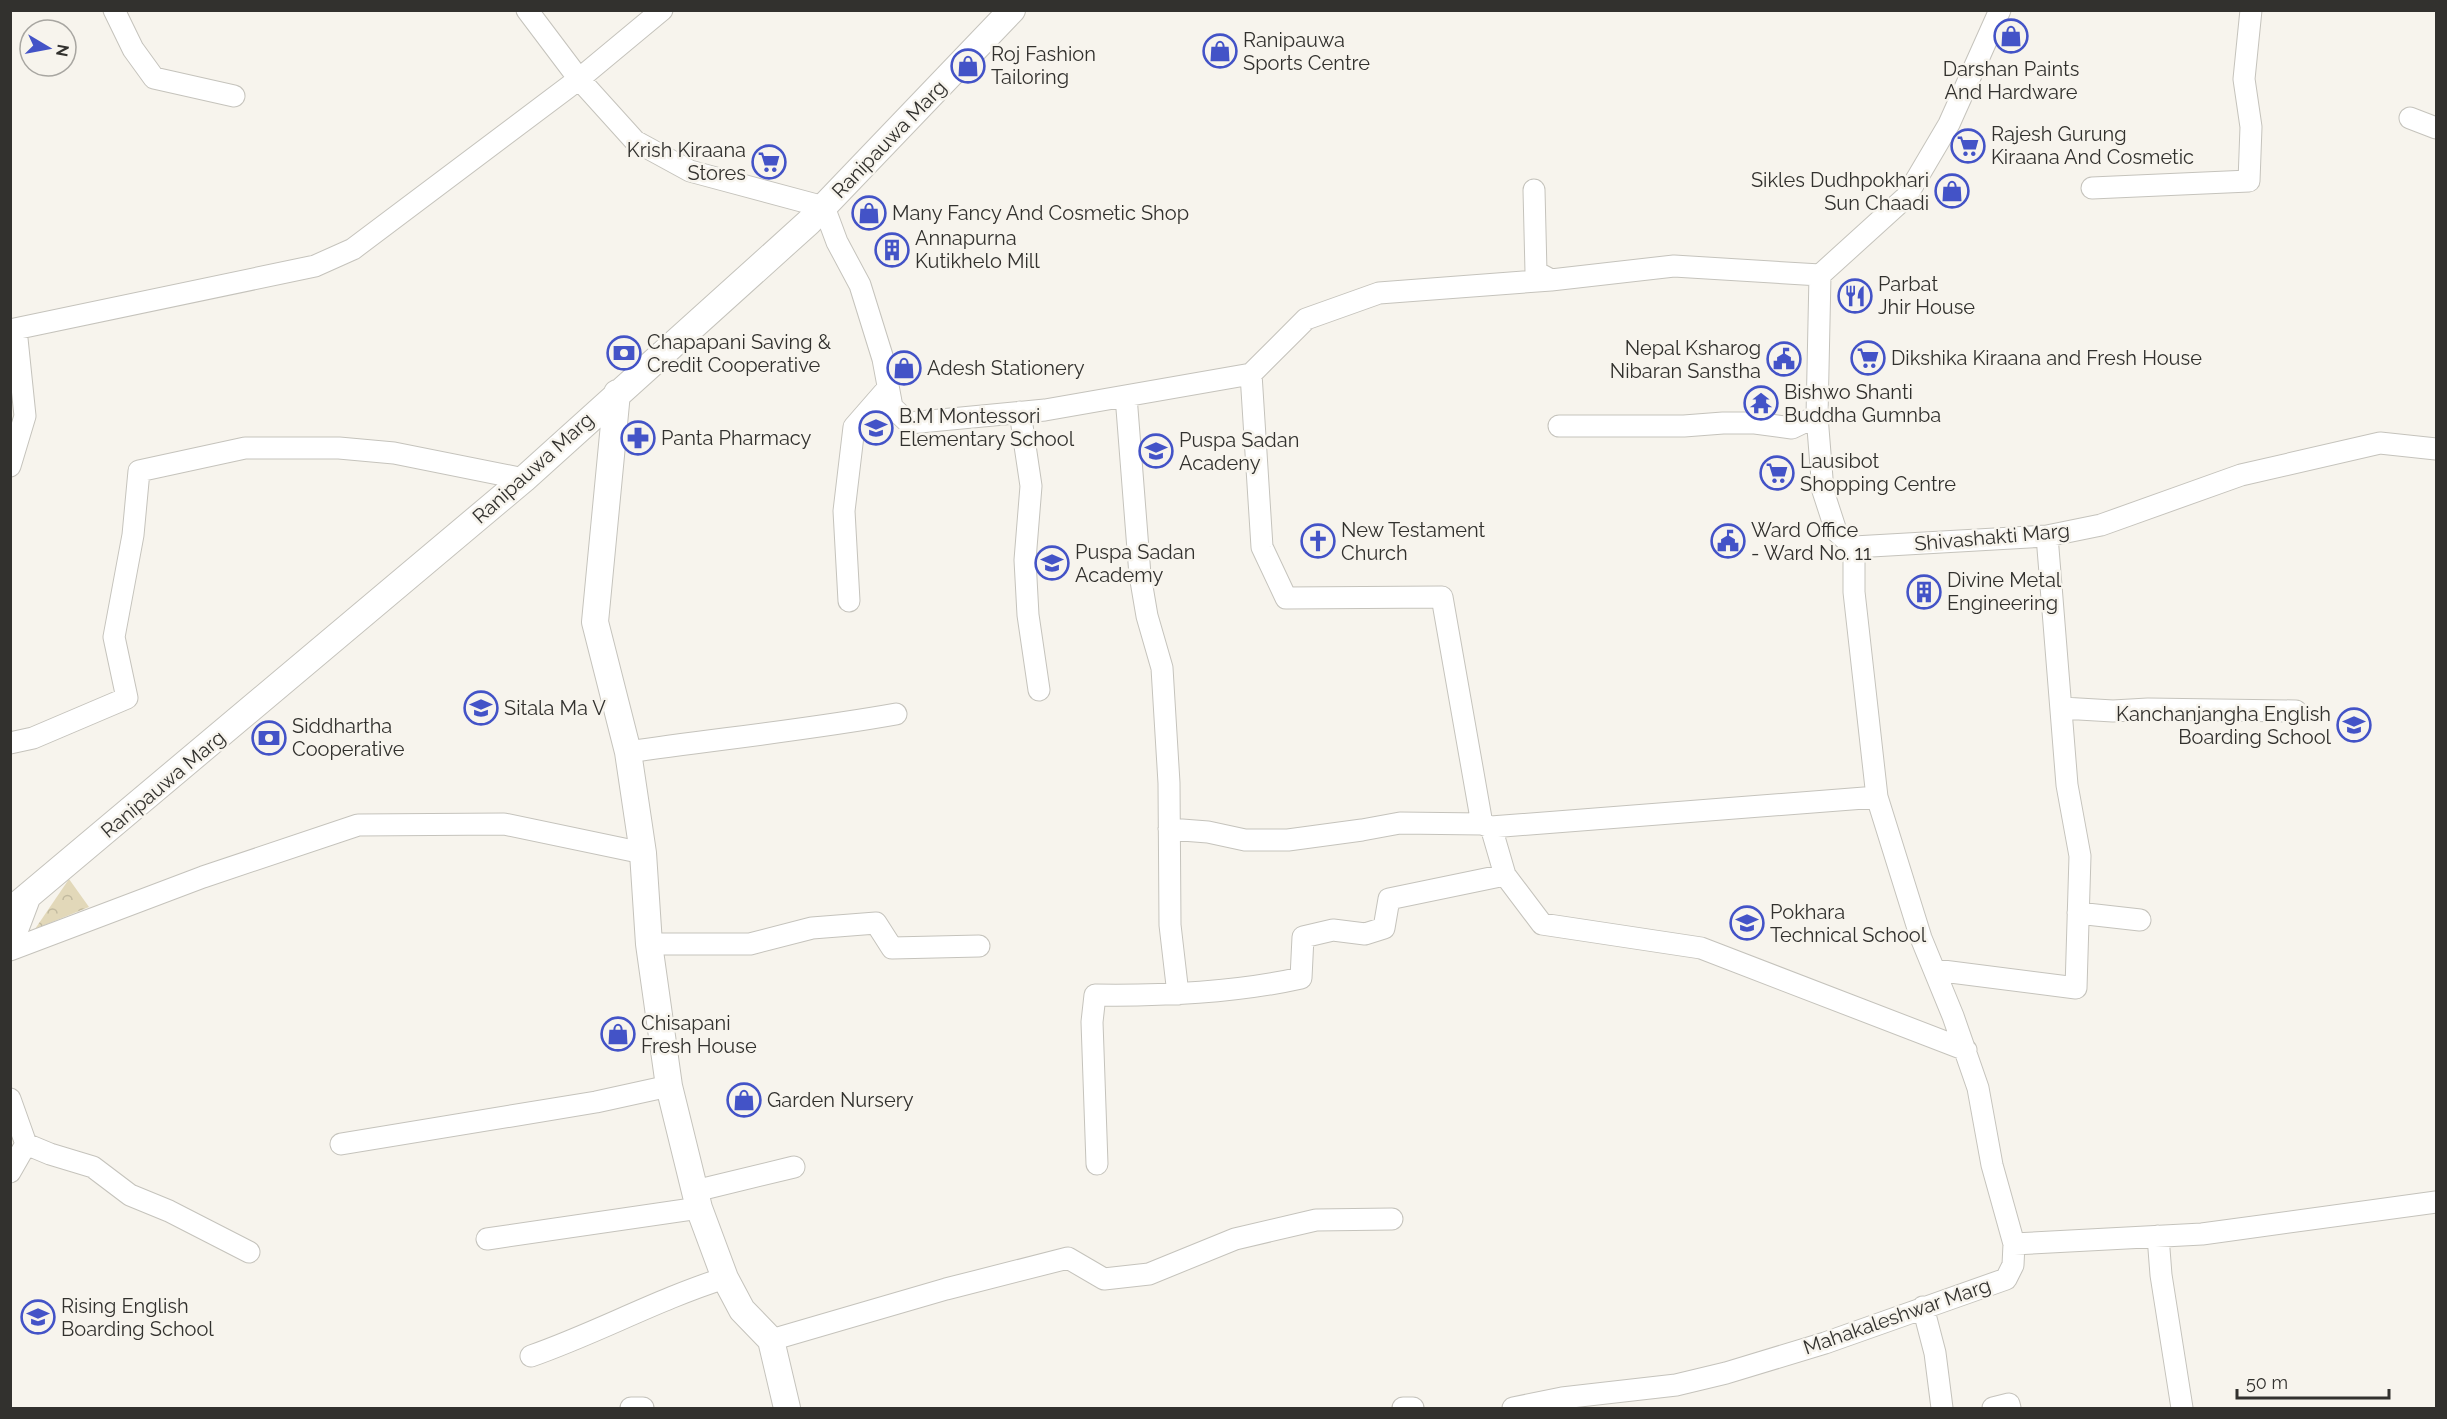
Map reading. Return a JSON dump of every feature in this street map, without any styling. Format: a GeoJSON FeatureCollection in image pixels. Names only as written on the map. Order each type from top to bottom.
{"type":"FeatureCollection","features":[{"type":"Feature","properties":{"kind":"main road","name":"Ranipauwa Marg"},"geometry":{"type":"LineString","coordinates":[[19,905],[524,479],[824,207],[1012,10]]}},
{"type":"Feature","properties":{"kind":"main road"},"geometry":{"type":"LineString","coordinates":[[617,393],[595,622],[628,752],[643,853],[650,944],[669,1086],[697,1199],[725,1278],[742,1310],[771,1340],[787,1408]]}},
{"type":"Feature","properties":{"kind":"main road"},"geometry":{"type":"LineString","coordinates":[[10,943],[19,905]]}},
{"type":"Feature","properties":{"kind":"street"},"geometry":{"type":"LineString","coordinates":[[114,10],[133,49],[154,78],[234,96]]}},
{"type":"Feature","properties":{"kind":"street"},"geometry":{"type":"LineString","coordinates":[[527,10],[579,79],[635,141],[690,171],[824,207],[837,242],[860,285],[883,359],[892,407],[909,423],[1020,412],[1251,374],[1306,319],[1379,293],[1551,280],[1674,266],[1820,275],[1906,197],[1948,124],[2000,10]]}},
{"type":"Feature","properties":{"kind":"street"},"geometry":{"type":"LineString","coordinates":[[10,466],[26,416],[13,329],[315,266],[353,249],[579,79],[662,10]]}},
{"type":"Feature","properties":{"kind":"street"},"geometry":{"type":"LineString","coordinates":[[2092,188],[2248,180],[2251,127],[2244,79],[2251,10]]}},
{"type":"Feature","properties":{"kind":"street"},"geometry":{"type":"LineString","coordinates":[[2410,118],[2436,128]]}},
{"type":"Feature","properties":{"kind":"street"},"geometry":{"type":"LineString","coordinates":[[1534,190],[1536,272],[1551,280]]}},
{"type":"Feature","properties":{"kind":"street"},"geometry":{"type":"LineString","coordinates":[[1820,275],[1817,416],[1823,491],[1836,531],[1854,547],[1854,592],[1877,797],[1906,895],[1966,1050],[1978,1088],[1992,1165],[2014,1244],[2202,1234],[2436,1202]]}},
{"type":"Feature","properties":{"kind":"street"},"geometry":{"type":"LineString","coordinates":[[1251,374],[1262,547],[1286,598],[1442,597],[1486,825],[1505,875],[1542,924],[1701,948],[1966,1050]]}},
{"type":"Feature","properties":{"kind":"street"},"geometry":{"type":"LineString","coordinates":[[849,601],[844,511],[854,427],[888,388]]}},
{"type":"Feature","properties":{"kind":"street"},"geometry":{"type":"LineString","coordinates":[[1126,396],[1140,575],[1147,616],[1162,668],[1169,783],[1170,925],[1178,994]]}},
{"type":"Feature","properties":{"kind":"street"},"geometry":{"type":"LineString","coordinates":[[1020,412],[1031,486],[1025,560],[1028,615],[1039,690]]}},
{"type":"Feature","properties":{"kind":"street"},"geometry":{"type":"LineString","coordinates":[[1559,426],[1684,426],[1755,423],[1792,428],[1817,416]]}},
{"type":"Feature","properties":{"kind":"street","name":"Shivashakti Marg"},"geometry":{"type":"LineString","coordinates":[[1854,547],[2047,536],[2101,525],[2241,475],[2380,443],[2436,449]]}},
{"type":"Feature","properties":{"kind":"street"},"geometry":{"type":"LineString","coordinates":[[10,743],[33,738],[127,698],[114,637],[133,535],[140,471],[245,448],[339,448],[394,453],[524,479]]}},
{"type":"Feature","properties":{"kind":"street"},"geometry":{"type":"LineString","coordinates":[[1935,970],[2076,988],[2080,856],[2067,784],[2047,536]]}},
{"type":"Feature","properties":{"kind":"street"},"geometry":{"type":"LineString","coordinates":[[2062,708],[2113,711],[2148,709],[2296,711]]}},
{"type":"Feature","properties":{"kind":"street"},"geometry":{"type":"LineString","coordinates":[[628,752],[724,738],[814,729],[896,714]]}},
{"type":"Feature","properties":{"kind":"street"},"geometry":{"type":"LineString","coordinates":[[1169,829],[1208,832],[1245,840],[1288,840],[1400,823],[1486,825],[1877,797]]}},
{"type":"Feature","properties":{"kind":"street"},"geometry":{"type":"LineString","coordinates":[[10,951],[203,877],[358,825],[504,824],[643,853]]}},
{"type":"Feature","properties":{"kind":"street"},"geometry":{"type":"LineString","coordinates":[[1097,1164],[1092,1022],[1095,995],[1178,994],[1269,985],[1301,978],[1303,937],[1333,930],[1365,934],[1384,928],[1389,899],[1505,875]]}},
{"type":"Feature","properties":{"kind":"street"},"geometry":{"type":"LineString","coordinates":[[2078,913],[2140,920]]}},
{"type":"Feature","properties":{"kind":"street"},"geometry":{"type":"LineString","coordinates":[[650,944],[750,944],[812,928],[876,923],[892,948],[979,946]]}},
{"type":"Feature","properties":{"kind":"street"},"geometry":{"type":"LineString","coordinates":[[341,1144],[596,1102],[669,1086]]}},
{"type":"Feature","properties":{"kind":"street"},"geometry":{"type":"LineString","coordinates":[[10,1099],[26,1144],[93,1167],[130,1195],[169,1211],[249,1252]]}},
{"type":"Feature","properties":{"kind":"street"},"geometry":{"type":"LineString","coordinates":[[10,1172],[26,1144]]}},
{"type":"Feature","properties":{"kind":"street"},"geometry":{"type":"LineString","coordinates":[[487,1239],[697,1199],[794,1167]]}},
{"type":"Feature","properties":{"kind":"street"},"geometry":{"type":"LineString","coordinates":[[771,1340],[946,1289],[1068,1258],[1104,1279],[1149,1274],[1235,1239],[1316,1220],[1392,1219]]}},
{"type":"Feature","properties":{"kind":"street"},"geometry":{"type":"LineString","coordinates":[[2158,1236],[2161,1275],[2182,1408]]}},
{"type":"Feature","properties":{"kind":"street","name":"Mahakaleshwar Marg"},"geometry":{"type":"LineString","coordinates":[[1513,1408],[1562,1403],[1665,1386],[1726,1373],[1825,1343],[2006,1279],[2013,1265],[2014,1244]]}},
{"type":"Feature","properties":{"kind":"street"},"geometry":{"type":"LineString","coordinates":[[531,1356],[582,1337],[689,1290],[725,1278]]}},
{"type":"Feature","properties":{"kind":"street"},"geometry":{"type":"LineString","coordinates":[[1923,1307],[1935,1353],[1942,1408]]}},
{"type":"Feature","properties":{"kind":"street"},"geometry":{"type":"LineString","coordinates":[[1993,1408],[2009,1404],[2010,1408]]}},
{"type":"Feature","properties":{"kind":"street"},"geometry":{"type":"LineString","coordinates":[[631,1408],[643,1408]]}},
{"type":"Feature","properties":{"kind":"street"},"geometry":{"type":"LineString","coordinates":[[1403,1408],[1413,1408]]}},
{"type":"Feature","properties":{"kind":"green space"},"geometry":{"type":"Polygon","coordinates":[[[69,879],[89,907],[35,929],[69,879]]]}},
{"type":"Feature","properties":{"kind":"place","name":"Darshan Paints And Hardware"},"geometry":{"type":"Point","coordinates":[2011,36]}},
{"type":"Feature","properties":{"kind":"place","name":"Ranipauwa Sports Centre"},"geometry":{"type":"Point","coordinates":[1220,51]}},
{"type":"Feature","properties":{"kind":"place","name":"Roj Fashion Tailoring"},"geometry":{"type":"Point","coordinates":[968,66]}},
{"type":"Feature","properties":{"kind":"place","name":"Rajesh Gurung Kiraana And Cosmetic"},"geometry":{"type":"Point","coordinates":[1968,146]}},
{"type":"Feature","properties":{"kind":"place","name":"Krish Kiraana Stores"},"geometry":{"type":"Point","coordinates":[769,162]}},
{"type":"Feature","properties":{"kind":"place","name":"Sikles Dudhpokhari Sun Chaadi"},"geometry":{"type":"Point","coordinates":[1952,191]}},
{"type":"Feature","properties":{"kind":"place","name":"Many Fancy And Cosmetic Shop"},"geometry":{"type":"Point","coordinates":[869,213]}},
{"type":"Feature","properties":{"kind":"place","name":"Annapurna Kutikhelo Mill"},"geometry":{"type":"Point","coordinates":[892,250]}},
{"type":"Feature","properties":{"kind":"place","name":"Parbat Jhir House"},"geometry":{"type":"Point","coordinates":[1855,296]}},
{"type":"Feature","properties":{"kind":"place","name":"Chapapani Saving & Credit Cooperative"},"geometry":{"type":"Point","coordinates":[624,353]}},
{"type":"Feature","properties":{"kind":"place","name":"Dikshika Kiraana and Fresh House"},"geometry":{"type":"Point","coordinates":[1868,358]}},
{"type":"Feature","properties":{"kind":"place","name":"Nepal Ksharog Nibaran Sanstha"},"geometry":{"type":"Point","coordinates":[1784,359]}},
{"type":"Feature","properties":{"kind":"place","name":"Adesh Stationery"},"geometry":{"type":"Point","coordinates":[904,368]}},
{"type":"Feature","properties":{"kind":"place","name":"Bishwo Shanti Buddha Gumnba"},"geometry":{"type":"Point","coordinates":[1761,403]}},
{"type":"Feature","properties":{"kind":"place","name":"B.M Montessori Elementary School"},"geometry":{"type":"Point","coordinates":[876,428]}},
{"type":"Feature","properties":{"kind":"place","name":"Panta Pharmacy"},"geometry":{"type":"Point","coordinates":[638,438]}},
{"type":"Feature","properties":{"kind":"place","name":"Puspa Sadan Acadeny"},"geometry":{"type":"Point","coordinates":[1156,451]}},
{"type":"Feature","properties":{"kind":"place","name":"Lausibot Shopping Centre"},"geometry":{"type":"Point","coordinates":[1777,473]}},
{"type":"Feature","properties":{"kind":"place","name":"New Testament Church"},"geometry":{"type":"Point","coordinates":[1318,541]}},
{"type":"Feature","properties":{"kind":"place","name":"Ward Office - Ward No. 11"},"geometry":{"type":"Point","coordinates":[1728,541]}},
{"type":"Feature","properties":{"kind":"place","name":"Puspa Sadan Academy"},"geometry":{"type":"Point","coordinates":[1052,563]}},
{"type":"Feature","properties":{"kind":"place","name":"Divine Metal Engineering"},"geometry":{"type":"Point","coordinates":[1924,592]}},
{"type":"Feature","properties":{"kind":"place","name":"Sitala Ma V"},"geometry":{"type":"Point","coordinates":[481,708]}},
{"type":"Feature","properties":{"kind":"place","name":"Kanchanjangha English Boarding School"},"geometry":{"type":"Point","coordinates":[2354,725]}},
{"type":"Feature","properties":{"kind":"place","name":"Siddhartha Cooperative"},"geometry":{"type":"Point","coordinates":[269,738]}},
{"type":"Feature","properties":{"kind":"place","name":"Pokhara Technical School"},"geometry":{"type":"Point","coordinates":[1747,923]}},
{"type":"Feature","properties":{"kind":"place","name":"Chisapani Fresh House"},"geometry":{"type":"Point","coordinates":[618,1034]}},
{"type":"Feature","properties":{"kind":"place","name":"Garden Nursery"},"geometry":{"type":"Point","coordinates":[744,1100]}},
{"type":"Feature","properties":{"kind":"place","name":"Rising English Boarding School"},"geometry":{"type":"Point","coordinates":[38,1317]}}]}
